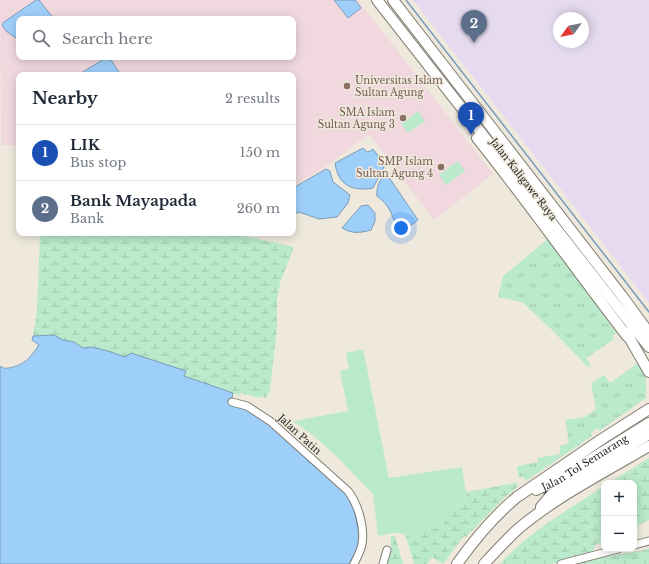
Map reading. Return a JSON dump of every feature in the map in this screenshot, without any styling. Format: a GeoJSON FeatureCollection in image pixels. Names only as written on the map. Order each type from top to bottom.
{"type":"FeatureCollection","features":[{"type":"Feature","properties":{"kind":"highway"},"geometry":{"type":"LineString","coordinates":[[370,0],[541,220],[606,309],[630,338]]}},
{"type":"Feature","properties":{"kind":"highway","name":"Jalan Kaligawe Raya"},"geometry":{"type":"LineString","coordinates":[[377,0],[594,276]]}},
{"type":"Feature","properties":{"kind":"highway","name":"Jalan Kaligawe Raya"},"geometry":{"type":"LineString","coordinates":[[386,0],[649,337]]}},
{"type":"Feature","properties":{"kind":"highway"},"geometry":{"type":"LineString","coordinates":[[393,0],[626,302],[644,326],[649,337]]}},
{"type":"Feature","properties":{"kind":"highway"},"geometry":{"type":"LineString","coordinates":[[594,276],[649,372]]}},
{"type":"Feature","properties":{"kind":"highway"},"geometry":{"type":"LineString","coordinates":[[594,276],[649,347]]}},
{"type":"Feature","properties":{"kind":"highway"},"geometry":{"type":"LineString","coordinates":[[457,564],[489,525],[517,497],[648,409]]}},
{"type":"Feature","properties":{"kind":"highway","name":"Jalan Tol Semarang"},"geometry":{"type":"LineString","coordinates":[[517,497],[556,482],[649,423]]}},
{"type":"Feature","properties":{"kind":"highway","name":"Jalan Tol Semarang"},"geometry":{"type":"LineString","coordinates":[[531,519],[552,494],[649,434]]}},
{"type":"Feature","properties":{"kind":"highway"},"geometry":{"type":"LineString","coordinates":[[484,564],[508,539],[531,519],[573,490],[649,446]]}},
{"type":"Feature","properties":{"kind":"street","name":"Jalan Patin"},"geometry":{"type":"LineString","coordinates":[[232,402],[247,406],[275,425],[348,491],[356,503],[363,536],[360,551],[354,564]]}},
{"type":"Feature","properties":{"kind":"street"},"geometry":{"type":"LineString","coordinates":[[637,544],[649,541]]}},
{"type":"Feature","properties":{"kind":"street"},"geometry":{"type":"LineString","coordinates":[[382,564],[387,550]]}},
{"type":"Feature","properties":{"kind":"street"},"geometry":{"type":"LineString","coordinates":[[561,564],[607,552]]}},
{"type":"Feature","properties":{"kind":"shaded area","name":"Universitas Islam Sultan Agung"},"geometry":{"type":"Polygon","coordinates":[[[0,0],[358,0],[493,174],[434,220],[369,134],[327,166],[296,184],[296,72],[16,72],[16,145],[1,145],[0,0]]]}},
{"type":"Feature","properties":{"kind":"shaded area"},"geometry":{"type":"Polygon","coordinates":[[[413,0],[649,0],[649,303],[413,0]]]}},
{"type":"Feature","properties":{"kind":"green space"},"geometry":{"type":"Polygon","coordinates":[[[418,111],[425,121],[408,133],[401,124],[418,111]]]}},
{"type":"Feature","properties":{"kind":"green space"},"geometry":{"type":"Polygon","coordinates":[[[458,161],[465,171],[446,185],[439,175],[458,161]]]}},
{"type":"Feature","properties":{"kind":"green space"},"geometry":{"type":"Polygon","coordinates":[[[40,236],[244,236],[294,247],[280,283],[277,299],[277,327],[270,391],[266,398],[262,396],[259,398],[241,393],[239,395],[184,376],[186,371],[125,357],[91,347],[83,348],[74,342],[63,340],[59,337],[33,336],[37,312],[40,236]]]}},
{"type":"Feature","properties":{"kind":"green space"},"geometry":{"type":"Polygon","coordinates":[[[548,239],[616,333],[612,336],[614,339],[586,358],[591,365],[588,367],[522,302],[498,297],[503,276],[548,239]]]}},
{"type":"Feature","properties":{"kind":"green space"},"geometry":{"type":"Polygon","coordinates":[[[363,349],[389,478],[462,467],[467,500],[450,510],[442,527],[406,534],[394,533],[378,536],[373,494],[313,435],[293,421],[348,411],[340,371],[349,368],[346,353],[363,349]]]}},
{"type":"Feature","properties":{"kind":"green space"},"geometry":{"type":"Polygon","coordinates":[[[638,363],[646,379],[646,398],[599,431],[597,428],[591,433],[592,436],[526,481],[523,476],[519,478],[517,466],[538,462],[537,458],[560,454],[560,446],[569,443],[565,420],[585,417],[596,409],[591,383],[604,375],[610,383],[638,363]]]}},
{"type":"Feature","properties":{"kind":"green space"},"geometry":{"type":"Polygon","coordinates":[[[649,458],[649,520],[637,526],[637,480],[614,480],[649,458]]]}},
{"type":"Feature","properties":{"kind":"green space"},"geometry":{"type":"Polygon","coordinates":[[[516,483],[518,486],[503,499],[466,537],[464,536],[443,564],[432,557],[427,564],[414,564],[405,534],[442,527],[450,510],[467,500],[466,492],[516,483]]]}},
{"type":"Feature","properties":{"kind":"green space"},"geometry":{"type":"Polygon","coordinates":[[[601,488],[601,542],[595,545],[593,552],[552,564],[500,564],[523,542],[601,488]]]}},
{"type":"Feature","properties":{"kind":"green space"},"geometry":{"type":"Polygon","coordinates":[[[391,536],[395,536],[403,564],[387,564],[391,550],[391,536]]]}},
{"type":"Feature","properties":{"kind":"green space"},"geometry":{"type":"Polygon","coordinates":[[[649,548],[649,564],[569,564],[637,552],[649,548]]]}},
{"type":"Feature","properties":{"kind":"water"},"geometry":{"type":"Polygon","coordinates":[[[36,0],[39,0],[52,16],[16,16],[16,38],[6,31],[2,25],[4,22],[36,0]]]}},
{"type":"Feature","properties":{"kind":"water"},"geometry":{"type":"Polygon","coordinates":[[[334,0],[355,0],[361,8],[348,18],[334,0]]]}},
{"type":"Feature","properties":{"kind":"water"},"geometry":{"type":"Polygon","coordinates":[[[102,60],[111,60],[119,72],[83,72],[102,60]]]}},
{"type":"Feature","properties":{"kind":"water"},"geometry":{"type":"Polygon","coordinates":[[[363,148],[367,152],[373,149],[385,165],[373,188],[353,188],[343,182],[339,177],[335,163],[363,148]]]}},
{"type":"Feature","properties":{"kind":"water"},"geometry":{"type":"Polygon","coordinates":[[[326,169],[330,171],[333,182],[350,195],[348,203],[337,217],[319,219],[299,212],[296,214],[296,186],[326,169]]]}},
{"type":"Feature","properties":{"kind":"water"},"geometry":{"type":"Polygon","coordinates":[[[386,173],[418,220],[411,225],[396,225],[391,212],[377,196],[379,183],[386,173]]]}},
{"type":"Feature","properties":{"kind":"water"},"geometry":{"type":"Polygon","coordinates":[[[368,205],[375,213],[375,221],[371,230],[356,232],[342,228],[361,206],[368,205]]]}},
{"type":"Feature","properties":{"kind":"water"},"geometry":{"type":"Polygon","coordinates":[[[54,335],[63,340],[74,342],[83,348],[91,347],[125,357],[131,353],[186,371],[184,376],[233,393],[231,402],[253,411],[286,438],[307,460],[348,495],[355,513],[359,534],[358,547],[349,564],[0,564],[0,366],[4,368],[15,367],[27,360],[39,345],[32,340],[33,336],[54,335]]]}},
{"type":"Feature","properties":{"kind":"waterway"},"geometry":{"type":"LineString","coordinates":[[406,0],[649,312]]}},
{"type":"Feature","properties":{"kind":"place","name":"Bank Mayapada"},"geometry":{"type":"Point","coordinates":[474,43]}},
{"type":"Feature","properties":{"kind":"place","name":"Universitas Islam Sultan Agung"},"geometry":{"type":"Point","coordinates":[347,86]}},
{"type":"Feature","properties":{"kind":"place","name":"SMA Islam Sultan Agung 3"},"geometry":{"type":"Point","coordinates":[403,118]}},
{"type":"Feature","properties":{"kind":"place","name":"LIK"},"geometry":{"type":"Point","coordinates":[471,135]}},
{"type":"Feature","properties":{"kind":"place","name":"SMP Islam Sultan Agung 4"},"geometry":{"type":"Point","coordinates":[441,167]}}]}
